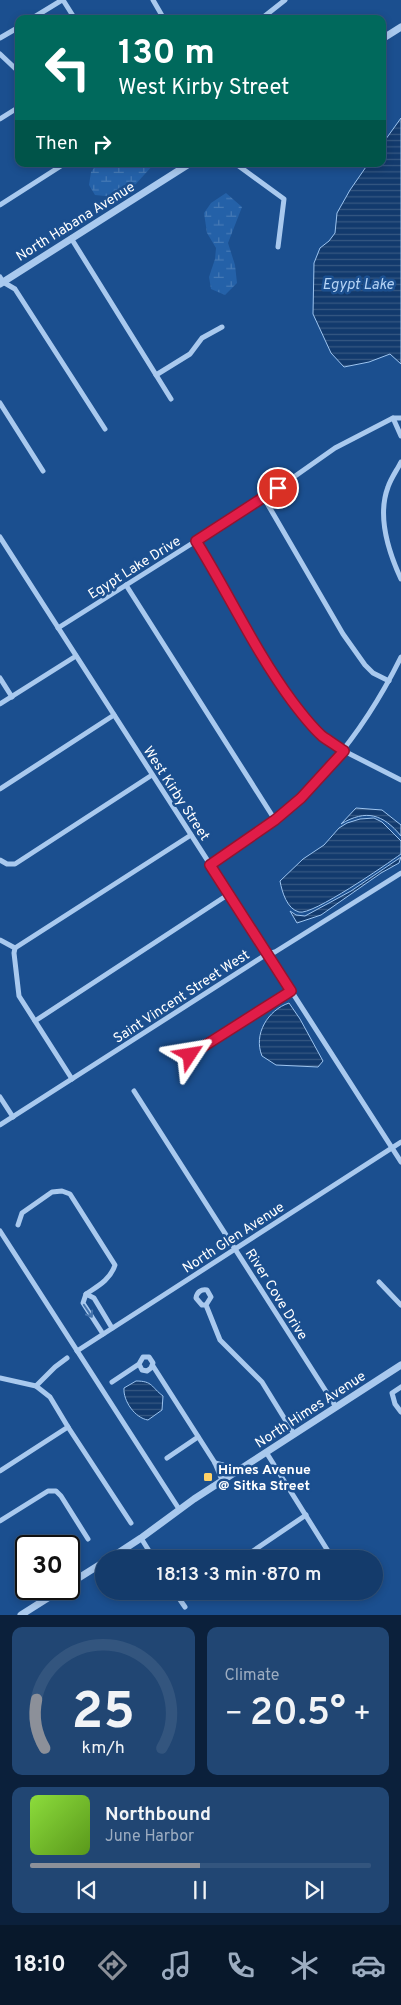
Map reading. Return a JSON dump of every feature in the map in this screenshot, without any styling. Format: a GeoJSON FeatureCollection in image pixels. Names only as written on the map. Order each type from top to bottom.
{"type":"FeatureCollection","features":[{"type":"Feature","properties":{"kind":"street"},"geometry":{"type":"LineString","coordinates":[[38,15],[62,0],[73,15]]}},
{"type":"Feature","properties":{"kind":"street"},"geometry":{"type":"LineString","coordinates":[[152,0],[161,15]]}},
{"type":"Feature","properties":{"kind":"street"},"geometry":{"type":"LineString","coordinates":[[266,15],[285,0]]}},
{"type":"Feature","properties":{"kind":"street"},"geometry":{"type":"LineString","coordinates":[[386,36],[401,27]]}},
{"type":"Feature","properties":{"kind":"street"},"geometry":{"type":"LineString","coordinates":[[0,38],[15,29]]}},
{"type":"Feature","properties":{"kind":"street"},"geometry":{"type":"LineString","coordinates":[[0,54],[15,68]]}},
{"type":"Feature","properties":{"kind":"street"},"geometry":{"type":"LineString","coordinates":[[0,119],[15,110]]}},
{"type":"Feature","properties":{"kind":"street"},"geometry":{"type":"LineString","coordinates":[[0,205],[59,167]]}},
{"type":"Feature","properties":{"kind":"street","name":"North Habana Avenue"},"geometry":{"type":"LineString","coordinates":[[1,281],[184,167]]}},
{"type":"Feature","properties":{"kind":"street"},"geometry":{"type":"LineString","coordinates":[[240,167],[284,199],[278,248]]}},
{"type":"Feature","properties":{"kind":"street"},"geometry":{"type":"LineString","coordinates":[[71,238],[171,399]]}},
{"type":"Feature","properties":{"kind":"street"},"geometry":{"type":"LineString","coordinates":[[1,281],[15,289],[105,429]]}},
{"type":"Feature","properties":{"kind":"street"},"geometry":{"type":"LineString","coordinates":[[156,375],[190,354],[202,338],[222,327]]}},
{"type":"Feature","properties":{"kind":"street"},"geometry":{"type":"LineString","coordinates":[[0,403],[42,471]]}},
{"type":"Feature","properties":{"kind":"street"},"geometry":{"type":"LineString","coordinates":[[393,418],[401,436]]}},
{"type":"Feature","properties":{"kind":"street","name":"Egypt Lake Drive"},"geometry":{"type":"LineString","coordinates":[[58,628],[264,498],[335,448],[393,418],[401,418]]}},
{"type":"Feature","properties":{"kind":"street"},"geometry":{"type":"LineString","coordinates":[[401,462],[387,488],[384,521],[393,563],[401,580]]}},
{"type":"Feature","properties":{"kind":"street"},"geometry":{"type":"LineString","coordinates":[[264,498],[343,634],[365,666],[373,674],[389,681]]}},
{"type":"Feature","properties":{"kind":"street","name":"West Kirby Street"},"geometry":{"type":"LineString","coordinates":[[0,537],[401,1162]]}},
{"type":"Feature","properties":{"kind":"street"},"geometry":{"type":"LineString","coordinates":[[196,541],[257,648],[285,691],[308,721],[322,736],[344,751],[401,780]]}},
{"type":"Feature","properties":{"kind":"street"},"geometry":{"type":"LineString","coordinates":[[126,585],[275,820]]}},
{"type":"Feature","properties":{"kind":"street"},"geometry":{"type":"LineString","coordinates":[[0,704],[76,656]]}},
{"type":"Feature","properties":{"kind":"street"},"geometry":{"type":"LineString","coordinates":[[210,865],[275,820],[301,798],[344,751],[370,715],[401,657]]}},
{"type":"Feature","properties":{"kind":"street"},"geometry":{"type":"LineString","coordinates":[[0,678],[12,697]]}},
{"type":"Feature","properties":{"kind":"street"},"geometry":{"type":"LineString","coordinates":[[0,789],[114,716]]}},
{"type":"Feature","properties":{"kind":"street"},"geometry":{"type":"LineString","coordinates":[[0,860],[7,864],[15,864],[152,776]]}},
{"type":"Feature","properties":{"kind":"street"},"geometry":{"type":"LineString","coordinates":[[72,1079],[17,990],[15,948],[191,835]]}},
{"type":"Feature","properties":{"kind":"street","name":"Saint Vincent Street West"},"geometry":{"type":"LineString","coordinates":[[0,1125],[268,954],[275,952],[401,873]]}},
{"type":"Feature","properties":{"kind":"street"},"geometry":{"type":"LineString","coordinates":[[35,1021],[230,894]]}},
{"type":"Feature","properties":{"kind":"street"},"geometry":{"type":"LineString","coordinates":[[0,940],[15,948]]}},
{"type":"Feature","properties":{"kind":"street"},"geometry":{"type":"LineString","coordinates":[[190,1055],[291,991]]}},
{"type":"Feature","properties":{"kind":"street","name":"River Cove Drive"},"geometry":{"type":"LineString","coordinates":[[134,1091],[336,1407]]}},
{"type":"Feature","properties":{"kind":"street"},"geometry":{"type":"LineString","coordinates":[[0,1097],[13,1117]]}},
{"type":"Feature","properties":{"kind":"street","name":"North Glen Avenue"},"geometry":{"type":"LineString","coordinates":[[77,1351],[401,1142]]}},
{"type":"Feature","properties":{"kind":"street"},"geometry":{"type":"LineString","coordinates":[[18,1224],[22,1213],[52,1192],[62,1190],[70,1194],[115,1265],[112,1274],[86,1294],[83,1303],[103,1334]]}},
{"type":"Feature","properties":{"kind":"street"},"geometry":{"type":"LineString","coordinates":[[0,1231],[180,1510]]}},
{"type":"Feature","properties":{"kind":"street"},"geometry":{"type":"LineString","coordinates":[[379,1282],[401,1305]]}},
{"type":"Feature","properties":{"kind":"street"},"geometry":{"type":"LineString","coordinates":[[86,1294],[94,1298],[112,1328]]}},
{"type":"Feature","properties":{"kind":"street"},"geometry":{"type":"LineString","coordinates":[[206,1305],[220,1340],[262,1382],[294,1434]]}},
{"type":"Feature","properties":{"kind":"street"},"geometry":{"type":"LineString","coordinates":[[112,1382],[139,1364],[140,1360],[146,1357],[151,1359],[153,1366],[215,1463],[222,1480]]}},
{"type":"Feature","properties":{"kind":"street"},"geometry":{"type":"LineString","coordinates":[[36,1386],[67,1358]]}},
{"type":"Feature","properties":{"kind":"street"},"geometry":{"type":"LineString","coordinates":[[139,1364],[144,1371],[150,1370],[153,1366]]}},
{"type":"Feature","properties":{"kind":"street","name":"North Himes Avenue"},"geometry":{"type":"LineString","coordinates":[[122,1550],[222,1480],[401,1365]]}},
{"type":"Feature","properties":{"kind":"street"},"geometry":{"type":"LineString","coordinates":[[0,1378],[36,1386],[50,1397],[131,1522]]}},
{"type":"Feature","properties":{"kind":"street"},"geometry":{"type":"LineString","coordinates":[[401,1387],[392,1393],[395,1404],[401,1412]]}},
{"type":"Feature","properties":{"kind":"street"},"geometry":{"type":"LineString","coordinates":[[0,1471],[68,1427]]}},
{"type":"Feature","properties":{"kind":"street"},"geometry":{"type":"LineString","coordinates":[[167,1458],[198,1437]]}},
{"type":"Feature","properties":{"kind":"street"},"geometry":{"type":"LineString","coordinates":[[266,1452],[327,1550]]}},
{"type":"Feature","properties":{"kind":"street"},"geometry":{"type":"LineString","coordinates":[[215,1463],[223,1465],[232,1474]]}},
{"type":"Feature","properties":{"kind":"street"},"geometry":{"type":"LineString","coordinates":[[0,1521],[48,1491],[56,1491],[88,1539]]}},
{"type":"Feature","properties":{"kind":"street"},"geometry":{"type":"LineString","coordinates":[[254,1550],[306,1515]]}},
{"type":"Feature","properties":{"kind":"street"},"geometry":{"type":"LineString","coordinates":[[141,1538],[148,1550]]}},
{"type":"Feature","properties":{"kind":"street"},"geometry":{"type":"LineString","coordinates":[[80,1577],[95,1568]]}},
{"type":"Feature","properties":{"kind":"street"},"geometry":{"type":"LineString","coordinates":[[21,1615],[45,1600]]}},
{"type":"Feature","properties":{"kind":"street"},"geometry":{"type":"LineString","coordinates":[[180,1600],[185,1607]]}},
{"type":"Feature","properties":{"kind":"green space"},"geometry":{"type":"Polygon","coordinates":[[[95,167],[151,167],[134,186],[115,197],[95,195],[89,185],[91,172],[95,167]]]}},
{"type":"Feature","properties":{"kind":"green space"},"geometry":{"type":"Polygon","coordinates":[[[226,193],[242,207],[228,243],[235,265],[237,283],[225,295],[211,289],[209,277],[215,259],[216,248],[207,233],[204,213],[211,203],[226,193]]]}},
{"type":"Feature","properties":{"kind":"water","name":"Egypt Lake"},"geometry":{"type":"Polygon","coordinates":[[[401,118],[401,364],[390,354],[369,362],[344,367],[331,353],[313,314],[314,263],[320,248],[335,233],[337,213],[366,167],[386,167],[386,139],[401,118]]]}},
{"type":"Feature","properties":{"kind":"water"},"geometry":{"type":"Polygon","coordinates":[[[356,808],[382,810],[401,825],[401,836],[388,823],[374,816],[358,816],[341,824],[356,808]]]}},
{"type":"Feature","properties":{"kind":"water"},"geometry":{"type":"Polygon","coordinates":[[[374,818],[382,822],[401,841],[401,854],[350,888],[318,906],[299,912],[291,907],[284,895],[280,881],[303,859],[324,845],[339,828],[360,819],[374,818]]]}},
{"type":"Feature","properties":{"kind":"water"},"geometry":{"type":"Polygon","coordinates":[[[401,857],[399,863],[381,873],[321,915],[297,923],[290,911],[296,915],[305,916],[351,891],[401,857]]]}},
{"type":"Feature","properties":{"kind":"water"},"geometry":{"type":"Polygon","coordinates":[[[289,1003],[323,1061],[318,1067],[276,1065],[262,1056],[259,1039],[264,1024],[275,1011],[289,1003]]]}},
{"type":"Feature","properties":{"kind":"water"},"geometry":{"type":"Polygon","coordinates":[[[136,1381],[149,1383],[163,1396],[162,1410],[148,1420],[143,1419],[134,1412],[124,1393],[124,1388],[136,1381]]]}},
{"type":"Feature","properties":{"kind":"place","name":"Himes Avenue @ Sitka Street"},"geometry":{"type":"Point","coordinates":[208,1477]}},
{"type":"Feature","properties":{"kind":"route"},"geometry":{"type":"LineString","coordinates":[[190,1055],[291,991],[210,865],[275,820],[301,798],[344,751],[322,736],[285,691],[267,665],[196,541],[278,488]]}}]}
